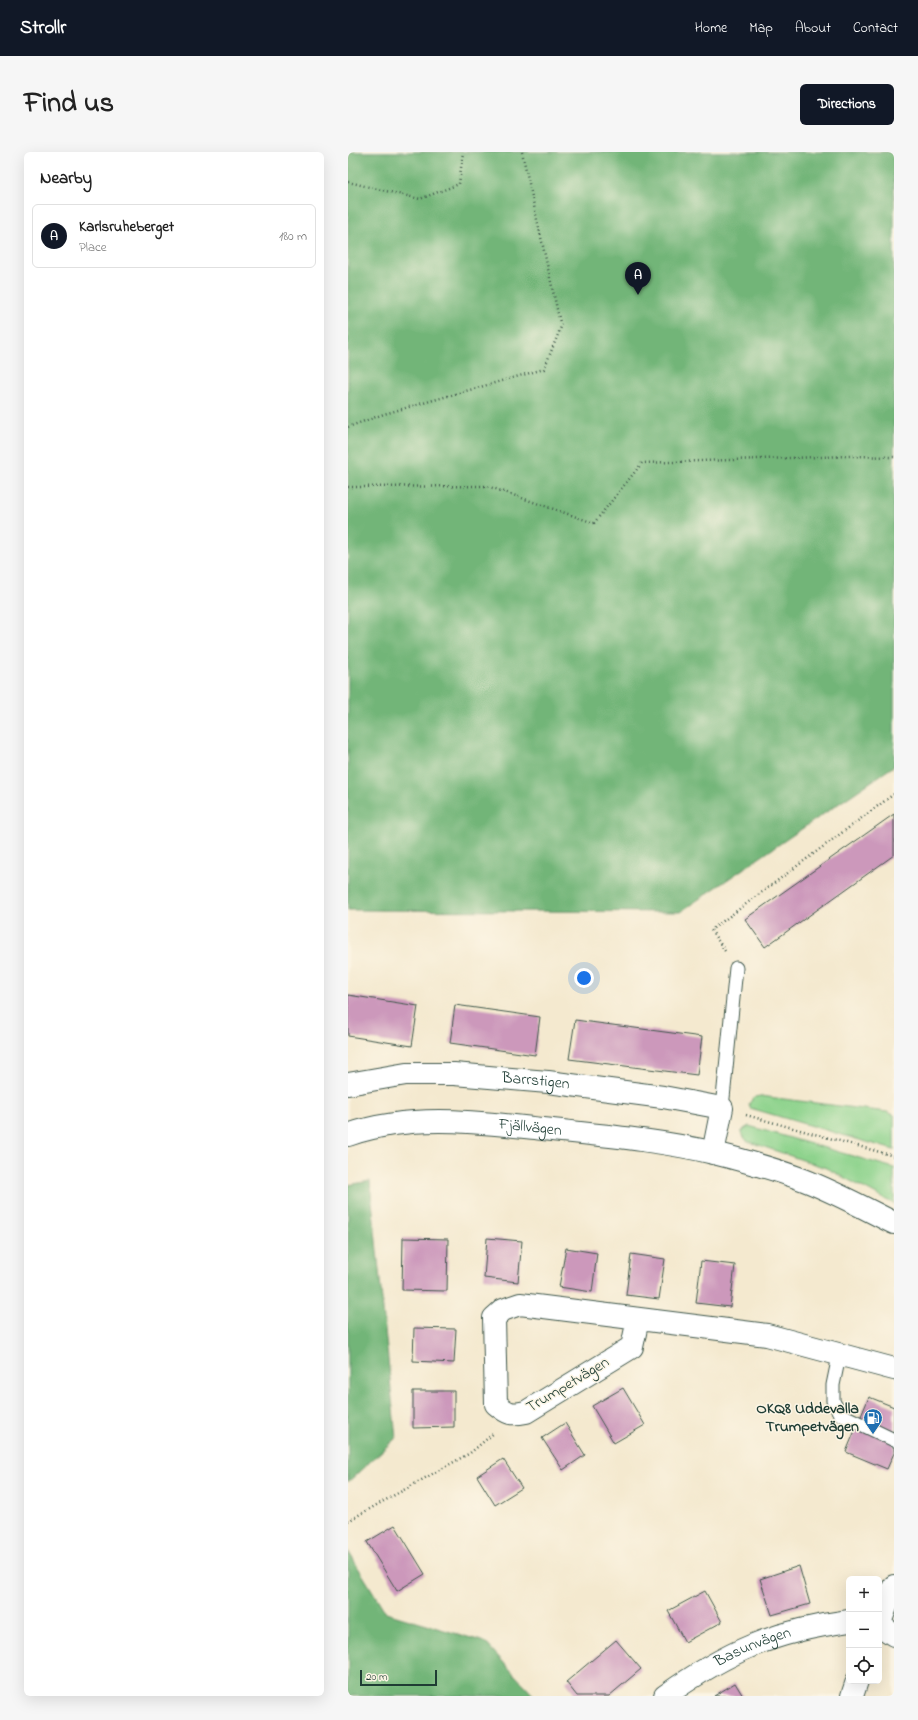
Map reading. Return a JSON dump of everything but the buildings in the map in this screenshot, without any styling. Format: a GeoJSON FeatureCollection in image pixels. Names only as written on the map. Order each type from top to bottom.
{"type":"FeatureCollection","features":[{"type":"Feature","properties":{"kind":"street","name":"Barrstigen"},"geometry":{"type":"LineString","coordinates":[[348,1084],[406,1074],[454,1074],[556,1083],[663,1097],[722,1108]]}},
{"type":"Feature","properties":{"kind":"street"},"geometry":{"type":"LineString","coordinates":[[713,1153],[722,1108]]}},
{"type":"Feature","properties":{"kind":"street","name":"Fjällvägen"},"geometry":{"type":"LineString","coordinates":[[348,1135],[369,1127],[403,1122],[438,1120],[525,1127],[632,1139],[713,1153],[803,1180],[894,1223]]}},
{"type":"Feature","properties":{"kind":"street","name":"Trumpetvägen"},"geometry":{"type":"LineString","coordinates":[[638,1319],[632,1347],[526,1412],[513,1415],[496,1404],[494,1318],[503,1310],[520,1304],[767,1335],[839,1356],[894,1369]]}},
{"type":"Feature","properties":{"kind":"street"},"geometry":{"type":"LineString","coordinates":[[882,1617],[894,1586]]}},
{"type":"Feature","properties":{"kind":"street","name":"Basunvägen"},"geometry":{"type":"LineString","coordinates":[[665,1696],[712,1665],[762,1640],[787,1633],[846,1622]]}},
{"type":"Feature","properties":{"kind":"street"},"geometry":{"type":"LineString","coordinates":[[882,1627],[894,1635]]}},
{"type":"Feature","properties":{"kind":"street"},"geometry":{"type":"LineString","coordinates":[[852,1696],[856,1684]]}},
{"type":"Feature","properties":{"kind":"lane"},"geometry":{"type":"LineString","coordinates":[[722,1108],[736,968]]}},
{"type":"Feature","properties":{"kind":"lane"},"geometry":{"type":"LineString","coordinates":[[839,1356],[833,1385],[833,1402],[840,1414],[894,1440]]}},
{"type":"Feature","properties":{"kind":"path"},"geometry":{"type":"LineString","coordinates":[[348,182],[420,200],[460,184],[463,152]]}},
{"type":"Feature","properties":{"kind":"path"},"geometry":{"type":"LineString","coordinates":[[348,427],[384,414],[544,369],[561,327],[522,152]]}},
{"type":"Feature","properties":{"kind":"path"},"geometry":{"type":"LineString","coordinates":[[348,487],[487,486],[594,523],[642,463],[849,456],[894,457]]}},
{"type":"Feature","properties":{"kind":"path"},"geometry":{"type":"LineString","coordinates":[[736,968],[711,930],[894,794]]}},
{"type":"Feature","properties":{"kind":"path"},"geometry":{"type":"LineString","coordinates":[[722,1108],[894,1156]]}},
{"type":"Feature","properties":{"kind":"path"},"geometry":{"type":"LineString","coordinates":[[348,1521],[470,1453],[513,1415]]}},
{"type":"Feature","properties":{"kind":"green space"},"geometry":{"type":"Polygon","coordinates":[[[348,152],[894,152],[894,766],[680,912],[348,910],[348,152]]]}},
{"type":"Feature","properties":{"kind":"green space"},"geometry":{"type":"Polygon","coordinates":[[[760,1096],[887,1112],[894,1115],[894,1150],[750,1108],[749,1103],[755,1097],[760,1096]]]}},
{"type":"Feature","properties":{"kind":"green space"},"geometry":{"type":"Polygon","coordinates":[[[749,1126],[894,1168],[894,1204],[826,1168],[747,1141],[741,1133],[749,1126]]]}},
{"type":"Feature","properties":{"kind":"green space"},"geometry":{"type":"Polygon","coordinates":[[[370,1181],[396,1438],[348,1482],[348,1185],[370,1181]]]}},
{"type":"Feature","properties":{"kind":"green space"},"geometry":{"type":"Polygon","coordinates":[[[348,1551],[386,1613],[485,1642],[534,1696],[348,1696],[348,1551]]]}},
{"type":"Feature","properties":{"kind":"place","name":"Karlsruheberget"},"geometry":{"type":"Point","coordinates":[638,295]}},
{"type":"Feature","properties":{"kind":"place","name":"OKQ8 Uddevalla Trumpetvägen"},"geometry":{"type":"Point","coordinates":[873,1435]}}]}
